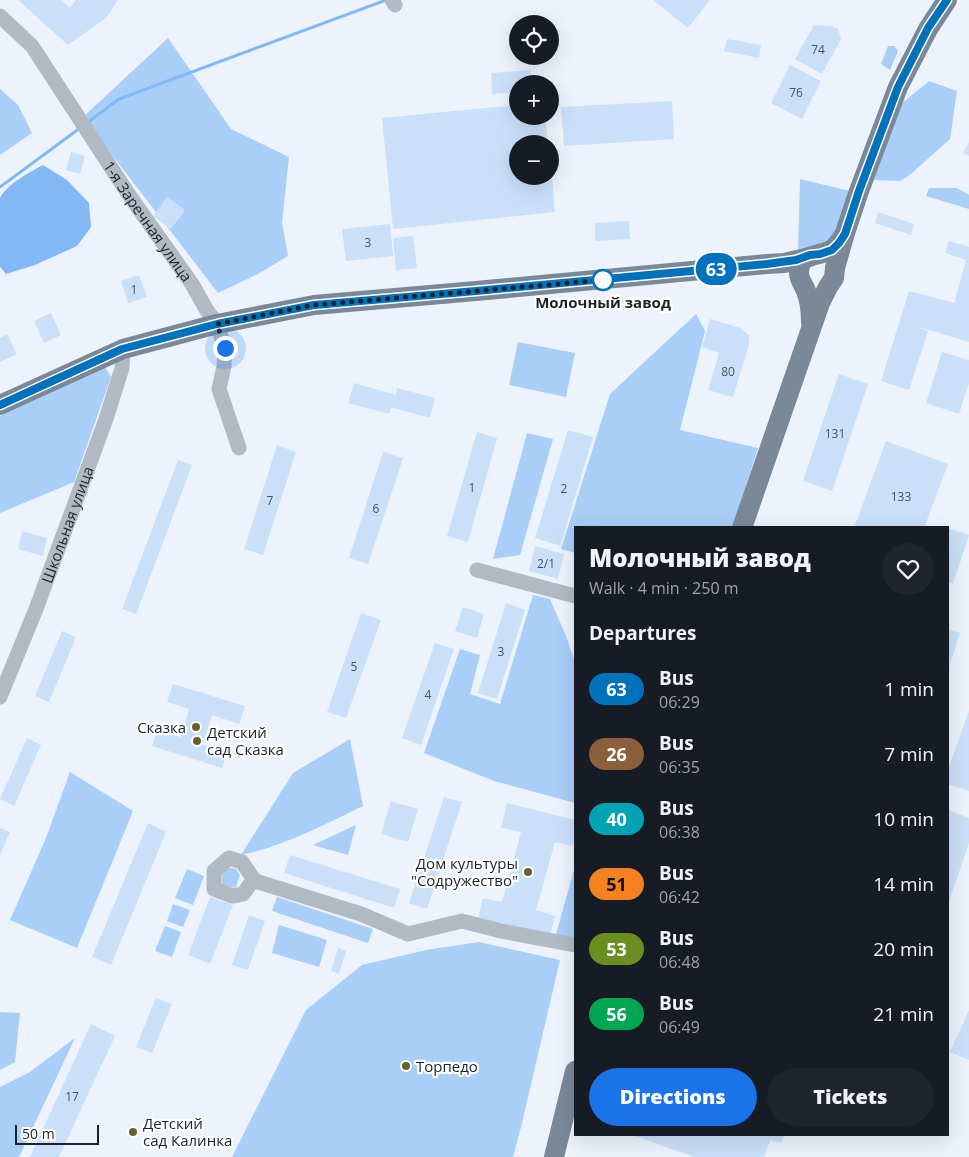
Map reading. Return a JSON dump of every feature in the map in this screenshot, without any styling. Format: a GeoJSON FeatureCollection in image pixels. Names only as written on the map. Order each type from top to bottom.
{"type":"FeatureCollection","features":[{"type":"Feature","properties":{"kind":"main road"},"geometry":{"type":"LineString","coordinates":[[743,526],[820,303],[831,278],[859,191],[898,87],[928,28],[947,0]]}},
{"type":"Feature","properties":{"kind":"main road"},"geometry":{"type":"LineString","coordinates":[[807,269],[832,250],[845,234]]}},
{"type":"Feature","properties":{"kind":"main road"},"geometry":{"type":"LineString","coordinates":[[0,405],[122,349],[217,324],[314,305],[790,262],[807,269],[830,259],[831,278],[818,291],[808,289],[807,269]]}},
{"type":"Feature","properties":{"kind":"main road"},"geometry":{"type":"LineString","coordinates":[[807,269],[811,329]]}},
{"type":"Feature","properties":{"kind":"main road"},"geometry":{"type":"LineString","coordinates":[[554,1157],[574,1075]]}},
{"type":"Feature","properties":{"kind":"street","name":"1-я Заречная улица"},"geometry":{"type":"LineString","coordinates":[[0,16],[32,46],[129,195],[192,284],[217,324],[225,348],[224,366],[219,389],[239,448]]}},
{"type":"Feature","properties":{"kind":"street","name":"Школьная улица"},"geometry":{"type":"LineString","coordinates":[[0,697],[36,609],[106,419],[122,368],[122,349]]}},
{"type":"Feature","properties":{"kind":"street"},"geometry":{"type":"LineString","coordinates":[[477,570],[574,596]]}},
{"type":"Feature","properties":{"kind":"street"},"geometry":{"type":"LineString","coordinates":[[254,879],[255,881],[361,914],[408,934],[462,922],[574,945]]}},
{"type":"Feature","properties":{"kind":"shaded area"},"geometry":{"type":"Polygon","coordinates":[[[168,38],[231,129],[289,157],[282,223],[288,256],[258,274],[218,293],[83,117],[168,38]]]}},
{"type":"Feature","properties":{"kind":"shaded area"},"geometry":{"type":"Polygon","coordinates":[[[888,46],[894,46],[898,51],[890,70],[881,64],[888,46]]]}},
{"type":"Feature","properties":{"kind":"shaded area"},"geometry":{"type":"Polygon","coordinates":[[[929,81],[957,91],[950,139],[901,181],[874,180],[900,105],[929,81]]]}},
{"type":"Feature","properties":{"kind":"shaded area"},"geometry":{"type":"Polygon","coordinates":[[[0,89],[18,105],[32,133],[0,155],[0,89]]]}},
{"type":"Feature","properties":{"kind":"shaded area"},"geometry":{"type":"Polygon","coordinates":[[[43,165],[67,180],[89,203],[91,227],[77,246],[35,265],[6,274],[0,267],[0,198],[13,183],[43,165]]]}},
{"type":"Feature","properties":{"kind":"shaded area"},"geometry":{"type":"Polygon","coordinates":[[[800,179],[854,192],[833,241],[798,251],[800,179]]]}},
{"type":"Feature","properties":{"kind":"shaded area"},"geometry":{"type":"Polygon","coordinates":[[[929,188],[957,188],[969,195],[969,209],[926,196],[929,188]]]}},
{"type":"Feature","properties":{"kind":"shaded area"},"geometry":{"type":"Polygon","coordinates":[[[696,314],[705,331],[680,430],[758,448],[733,526],[574,526],[574,553],[561,549],[610,394],[696,314]]]}},
{"type":"Feature","properties":{"kind":"shaded area"},"geometry":{"type":"Polygon","coordinates":[[[518,342],[575,353],[566,397],[509,385],[518,342]]]}},
{"type":"Feature","properties":{"kind":"shaded area"},"geometry":{"type":"Polygon","coordinates":[[[105,367],[111,377],[74,482],[0,513],[0,416],[105,367]]]}},
{"type":"Feature","properties":{"kind":"shaded area"},"geometry":{"type":"Polygon","coordinates":[[[527,433],[553,439],[520,555],[493,559],[527,433]]]}},
{"type":"Feature","properties":{"kind":"shaded area"},"geometry":{"type":"Polygon","coordinates":[[[533,595],[550,599],[574,659],[574,803],[494,781],[424,753],[460,649],[480,655],[470,694],[500,704],[533,595]]]}},
{"type":"Feature","properties":{"kind":"shaded area"},"geometry":{"type":"Polygon","coordinates":[[[350,739],[363,806],[288,841],[241,855],[293,773],[350,739]]]}},
{"type":"Feature","properties":{"kind":"shaded area"},"geometry":{"type":"Polygon","coordinates":[[[70,772],[133,811],[77,948],[10,920],[46,838],[70,772]]]}},
{"type":"Feature","properties":{"kind":"shaded area"},"geometry":{"type":"Polygon","coordinates":[[[356,825],[348,855],[313,845],[356,825]]]}},
{"type":"Feature","properties":{"kind":"shaded area"},"geometry":{"type":"Polygon","coordinates":[[[230,868],[236,869],[240,875],[236,887],[228,888],[222,885],[222,871],[230,868]]]}},
{"type":"Feature","properties":{"kind":"shaded area"},"geometry":{"type":"Polygon","coordinates":[[[187,869],[204,876],[193,905],[175,898],[187,869]]]}},
{"type":"Feature","properties":{"kind":"shaded area"},"geometry":{"type":"Polygon","coordinates":[[[574,870],[574,943],[555,938],[574,870]]]}},
{"type":"Feature","properties":{"kind":"shaded area"},"geometry":{"type":"Polygon","coordinates":[[[277,897],[373,929],[368,943],[272,911],[277,897]]]}},
{"type":"Feature","properties":{"kind":"shaded area"},"geometry":{"type":"Polygon","coordinates":[[[173,904],[190,910],[183,927],[167,921],[173,904]]]}},
{"type":"Feature","properties":{"kind":"shaded area"},"geometry":{"type":"Polygon","coordinates":[[[279,925],[327,940],[319,967],[272,953],[279,925]]]}},
{"type":"Feature","properties":{"kind":"shaded area"},"geometry":{"type":"Polygon","coordinates":[[[165,926],[181,932],[172,957],[155,951],[165,926]]]}},
{"type":"Feature","properties":{"kind":"shaded area","name":"Торпедо"},"geometry":{"type":"Polygon","coordinates":[[[479,942],[560,960],[513,1157],[232,1157],[306,1010],[362,965],[426,950],[479,942]]]}},
{"type":"Feature","properties":{"kind":"shaded area"},"geometry":{"type":"Polygon","coordinates":[[[0,1012],[20,1013],[15,1062],[0,1070],[0,1012]]]}},
{"type":"Feature","properties":{"kind":"shaded area"},"geometry":{"type":"Polygon","coordinates":[[[75,1038],[19,1157],[0,1157],[0,1087],[30,1072],[75,1038]]]}},
{"type":"Feature","properties":{"kind":"building"},"geometry":{"type":"Polygon","coordinates":[[[18,0],[60,0],[70,8],[76,0],[118,0],[107,17],[68,45],[18,0]]]}},
{"type":"Feature","properties":{"kind":"building"},"geometry":{"type":"Polygon","coordinates":[[[653,0],[710,0],[688,28],[653,0]]]}},
{"type":"Feature","properties":{"kind":"building"},"geometry":{"type":"Polygon","coordinates":[[[814,25],[832,26],[838,29],[841,39],[822,74],[795,59],[814,25]]]}},
{"type":"Feature","properties":{"kind":"building"},"geometry":{"type":"Polygon","coordinates":[[[727,39],[761,45],[759,58],[724,51],[727,39]]]}},
{"type":"Feature","properties":{"kind":"building"},"geometry":{"type":"Polygon","coordinates":[[[790,65],[821,81],[802,119],[771,103],[790,65]]]}},
{"type":"Feature","properties":{"kind":"building"},"geometry":{"type":"Polygon","coordinates":[[[531,70],[531,75],[509,75],[509,93],[492,94],[491,73],[531,70]]]}},
{"type":"Feature","properties":{"kind":"building"},"geometry":{"type":"Polygon","coordinates":[[[672,101],[674,139],[564,146],[561,107],[672,101]]]}},
{"type":"Feature","properties":{"kind":"building"},"geometry":{"type":"Polygon","coordinates":[[[509,106],[509,125],[546,125],[547,135],[509,135],[509,185],[553,185],[555,212],[393,229],[382,118],[509,106]]]}},
{"type":"Feature","properties":{"kind":"building"},"geometry":{"type":"Polygon","coordinates":[[[969,142],[969,156],[963,153],[969,142]]]}},
{"type":"Feature","properties":{"kind":"building"},"geometry":{"type":"Polygon","coordinates":[[[71,152],[85,156],[80,174],[66,170],[71,152]]]}},
{"type":"Feature","properties":{"kind":"building"},"geometry":{"type":"Polygon","coordinates":[[[167,197],[185,210],[171,229],[153,216],[167,197]]]}},
{"type":"Feature","properties":{"kind":"building"},"geometry":{"type":"Polygon","coordinates":[[[878,212],[914,224],[911,235],[875,223],[878,212]]]}},
{"type":"Feature","properties":{"kind":"building"},"geometry":{"type":"Polygon","coordinates":[[[629,221],[630,239],[595,241],[595,223],[629,221]]]}},
{"type":"Feature","properties":{"kind":"building"},"geometry":{"type":"Polygon","coordinates":[[[390,224],[393,256],[346,261],[342,229],[390,224]]]}},
{"type":"Feature","properties":{"kind":"building"},"geometry":{"type":"Polygon","coordinates":[[[413,236],[417,268],[396,270],[393,238],[413,236]]]}},
{"type":"Feature","properties":{"kind":"building"},"geometry":{"type":"Polygon","coordinates":[[[949,241],[969,247],[969,342],[919,327],[928,331],[909,390],[881,381],[909,291],[954,303],[966,260],[945,253],[949,241]]]}},
{"type":"Feature","properties":{"kind":"building"},"geometry":{"type":"Polygon","coordinates":[[[139,275],[147,297],[128,303],[121,281],[139,275]]]}},
{"type":"Feature","properties":{"kind":"building"},"geometry":{"type":"Polygon","coordinates":[[[51,313],[61,335],[44,343],[34,321],[51,313]]]}},
{"type":"Feature","properties":{"kind":"building"},"geometry":{"type":"Polygon","coordinates":[[[710,319],[740,328],[749,335],[749,345],[733,397],[708,390],[719,353],[702,347],[710,319]]]}},
{"type":"Feature","properties":{"kind":"building"},"geometry":{"type":"Polygon","coordinates":[[[7,334],[17,354],[0,362],[0,338],[7,334]]]}},
{"type":"Feature","properties":{"kind":"building"},"geometry":{"type":"Polygon","coordinates":[[[942,352],[969,360],[969,383],[959,414],[926,403],[942,352]]]}},
{"type":"Feature","properties":{"kind":"building"},"geometry":{"type":"Polygon","coordinates":[[[839,374],[868,384],[832,491],[803,481],[839,374]]]}},
{"type":"Feature","properties":{"kind":"building"},"geometry":{"type":"Polygon","coordinates":[[[354,383],[396,395],[397,388],[435,398],[430,418],[391,407],[389,414],[348,403],[354,383]]]}},
{"type":"Feature","properties":{"kind":"building"},"geometry":{"type":"Polygon","coordinates":[[[568,430],[593,437],[560,546],[535,538],[568,430]]]}},
{"type":"Feature","properties":{"kind":"building"},"geometry":{"type":"Polygon","coordinates":[[[477,432],[497,438],[468,542],[447,536],[477,432]]]}},
{"type":"Feature","properties":{"kind":"building"},"geometry":{"type":"Polygon","coordinates":[[[886,441],[948,464],[925,526],[855,526],[886,441]]]}},
{"type":"Feature","properties":{"kind":"building"},"geometry":{"type":"Polygon","coordinates":[[[277,445],[296,452],[263,555],[244,549],[277,445]]]}},
{"type":"Feature","properties":{"kind":"building"},"geometry":{"type":"Polygon","coordinates":[[[383,452],[403,458],[368,564],[349,558],[383,452]]]}},
{"type":"Feature","properties":{"kind":"building"},"geometry":{"type":"Polygon","coordinates":[[[178,460],[192,465],[136,614],[122,609],[178,460]]]}},
{"type":"Feature","properties":{"kind":"building"},"geometry":{"type":"Polygon","coordinates":[[[949,528],[969,535],[953,584],[949,582],[949,528]]]}},
{"type":"Feature","properties":{"kind":"building"},"geometry":{"type":"Polygon","coordinates":[[[22,531],[47,538],[43,556],[18,549],[22,531]]]}},
{"type":"Feature","properties":{"kind":"building"},"geometry":{"type":"Polygon","coordinates":[[[535,546],[564,554],[558,579],[529,571],[535,546]]]}},
{"type":"Feature","properties":{"kind":"building"},"geometry":{"type":"Polygon","coordinates":[[[506,603],[525,610],[497,699],[478,693],[506,603]]]}},
{"type":"Feature","properties":{"kind":"building"},"geometry":{"type":"Polygon","coordinates":[[[463,607],[484,614],[477,638],[455,631],[463,607]]]}},
{"type":"Feature","properties":{"kind":"building"},"geometry":{"type":"Polygon","coordinates":[[[361,613],[381,620],[346,718],[327,712],[361,613]]]}},
{"type":"Feature","properties":{"kind":"building"},"geometry":{"type":"Polygon","coordinates":[[[949,629],[960,633],[949,667],[949,629]]]}},
{"type":"Feature","properties":{"kind":"building"},"geometry":{"type":"Polygon","coordinates":[[[62,631],[76,637],[49,702],[35,696],[62,631]]]}},
{"type":"Feature","properties":{"kind":"building"},"geometry":{"type":"Polygon","coordinates":[[[435,643],[454,649],[421,745],[402,738],[435,643]]]}},
{"type":"Feature","properties":{"kind":"building","name":"Сказка"},"geometry":{"type":"Polygon","coordinates":[[[173,684],[245,706],[239,724],[212,715],[203,745],[227,752],[222,768],[152,746],[157,730],[181,737],[189,709],[167,702],[173,684]]]}},
{"type":"Feature","properties":{"kind":"building"},"geometry":{"type":"Polygon","coordinates":[[[969,711],[969,791],[949,784],[949,766],[969,711]]]}},
{"type":"Feature","properties":{"kind":"building"},"geometry":{"type":"Polygon","coordinates":[[[27,738],[41,745],[14,806],[0,799],[27,738]]]}},
{"type":"Feature","properties":{"kind":"building"},"geometry":{"type":"Polygon","coordinates":[[[444,797],[462,802],[427,909],[409,903],[444,797]]]}},
{"type":"Feature","properties":{"kind":"building"},"geometry":{"type":"Polygon","coordinates":[[[391,801],[418,809],[408,842],[381,834],[391,801]]]}},
{"type":"Feature","properties":{"kind":"building","name":"Дом культуры \"Содружество\""},"geometry":{"type":"Polygon","coordinates":[[[507,803],[574,820],[572,846],[555,842],[536,910],[555,916],[550,936],[478,918],[483,898],[502,902],[521,832],[501,828],[507,803]]]}},
{"type":"Feature","properties":{"kind":"building"},"geometry":{"type":"Polygon","coordinates":[[[949,810],[969,818],[969,843],[949,901],[949,810]]]}},
{"type":"Feature","properties":{"kind":"building"},"geometry":{"type":"Polygon","coordinates":[[[148,823],[166,832],[111,965],[92,957],[148,823]]]}},
{"type":"Feature","properties":{"kind":"building"},"geometry":{"type":"Polygon","coordinates":[[[0,828],[10,832],[0,855],[0,828]]]}},
{"type":"Feature","properties":{"kind":"building"},"geometry":{"type":"Polygon","coordinates":[[[290,855],[400,889],[394,908],[284,873],[290,855]]]}},
{"type":"Feature","properties":{"kind":"building"},"geometry":{"type":"Polygon","coordinates":[[[210,897],[233,905],[210,964],[188,955],[210,897]]]}},
{"type":"Feature","properties":{"kind":"building"},"geometry":{"type":"Polygon","coordinates":[[[249,915],[265,921],[248,970],[232,965],[249,915]]]}},
{"type":"Feature","properties":{"kind":"building"},"geometry":{"type":"Polygon","coordinates":[[[338,948],[346,951],[339,974],[331,971],[338,948]]]}},
{"type":"Feature","properties":{"kind":"building"},"geometry":{"type":"Polygon","coordinates":[[[156,998],[172,1004],[152,1053],[136,1047],[156,998]]]}},
{"type":"Feature","properties":{"kind":"building"},"geometry":{"type":"Polygon","coordinates":[[[969,1010],[969,1060],[950,1052],[969,1010]]]}},
{"type":"Feature","properties":{"kind":"building"},"geometry":{"type":"Polygon","coordinates":[[[91,1024],[115,1036],[59,1157],[30,1157],[91,1024]]]}},
{"type":"Feature","properties":{"kind":"building"},"geometry":{"type":"Polygon","coordinates":[[[635,1136],[784,1136],[781,1143],[770,1140],[764,1157],[694,1157],[635,1136]]]}},
{"type":"Feature","properties":{"kind":"waterway"},"geometry":{"type":"LineString","coordinates":[[87,123],[119,99],[386,0]]}},
{"type":"Feature","properties":{"kind":"waterway"},"geometry":{"type":"LineString","coordinates":[[0,187],[80,128]]}},
{"type":"Feature","properties":{"kind":"bus line","name":"63"},"geometry":{"type":"LineString","coordinates":[[0,405],[122,349],[217,324],[314,305],[767,264],[806,258],[810,255],[832,250],[845,234],[898,87],[928,28],[947,0]]}},
{"type":"Feature","properties":{"kind":"place","name":"Молочный завод"},"geometry":{"type":"Point","coordinates":[603,280]}},
{"type":"Feature","properties":{"kind":"place","name":"Сказка"},"geometry":{"type":"Point","coordinates":[196,727]}},
{"type":"Feature","properties":{"kind":"place","name":"Детский сад Сказка"},"geometry":{"type":"Point","coordinates":[197,741]}},
{"type":"Feature","properties":{"kind":"place","name":"Дом культуры \"Содружество\""},"geometry":{"type":"Point","coordinates":[528,872]}},
{"type":"Feature","properties":{"kind":"place","name":"Торпедо"},"geometry":{"type":"Point","coordinates":[406,1066]}},
{"type":"Feature","properties":{"kind":"place","name":"Детский сад Калинка"},"geometry":{"type":"Point","coordinates":[133,1132]}},
{"type":"Feature","properties":{"kind":"route"},"geometry":{"type":"LineString","coordinates":[[225,348],[217,324],[314,305],[603,280]]}}]}
